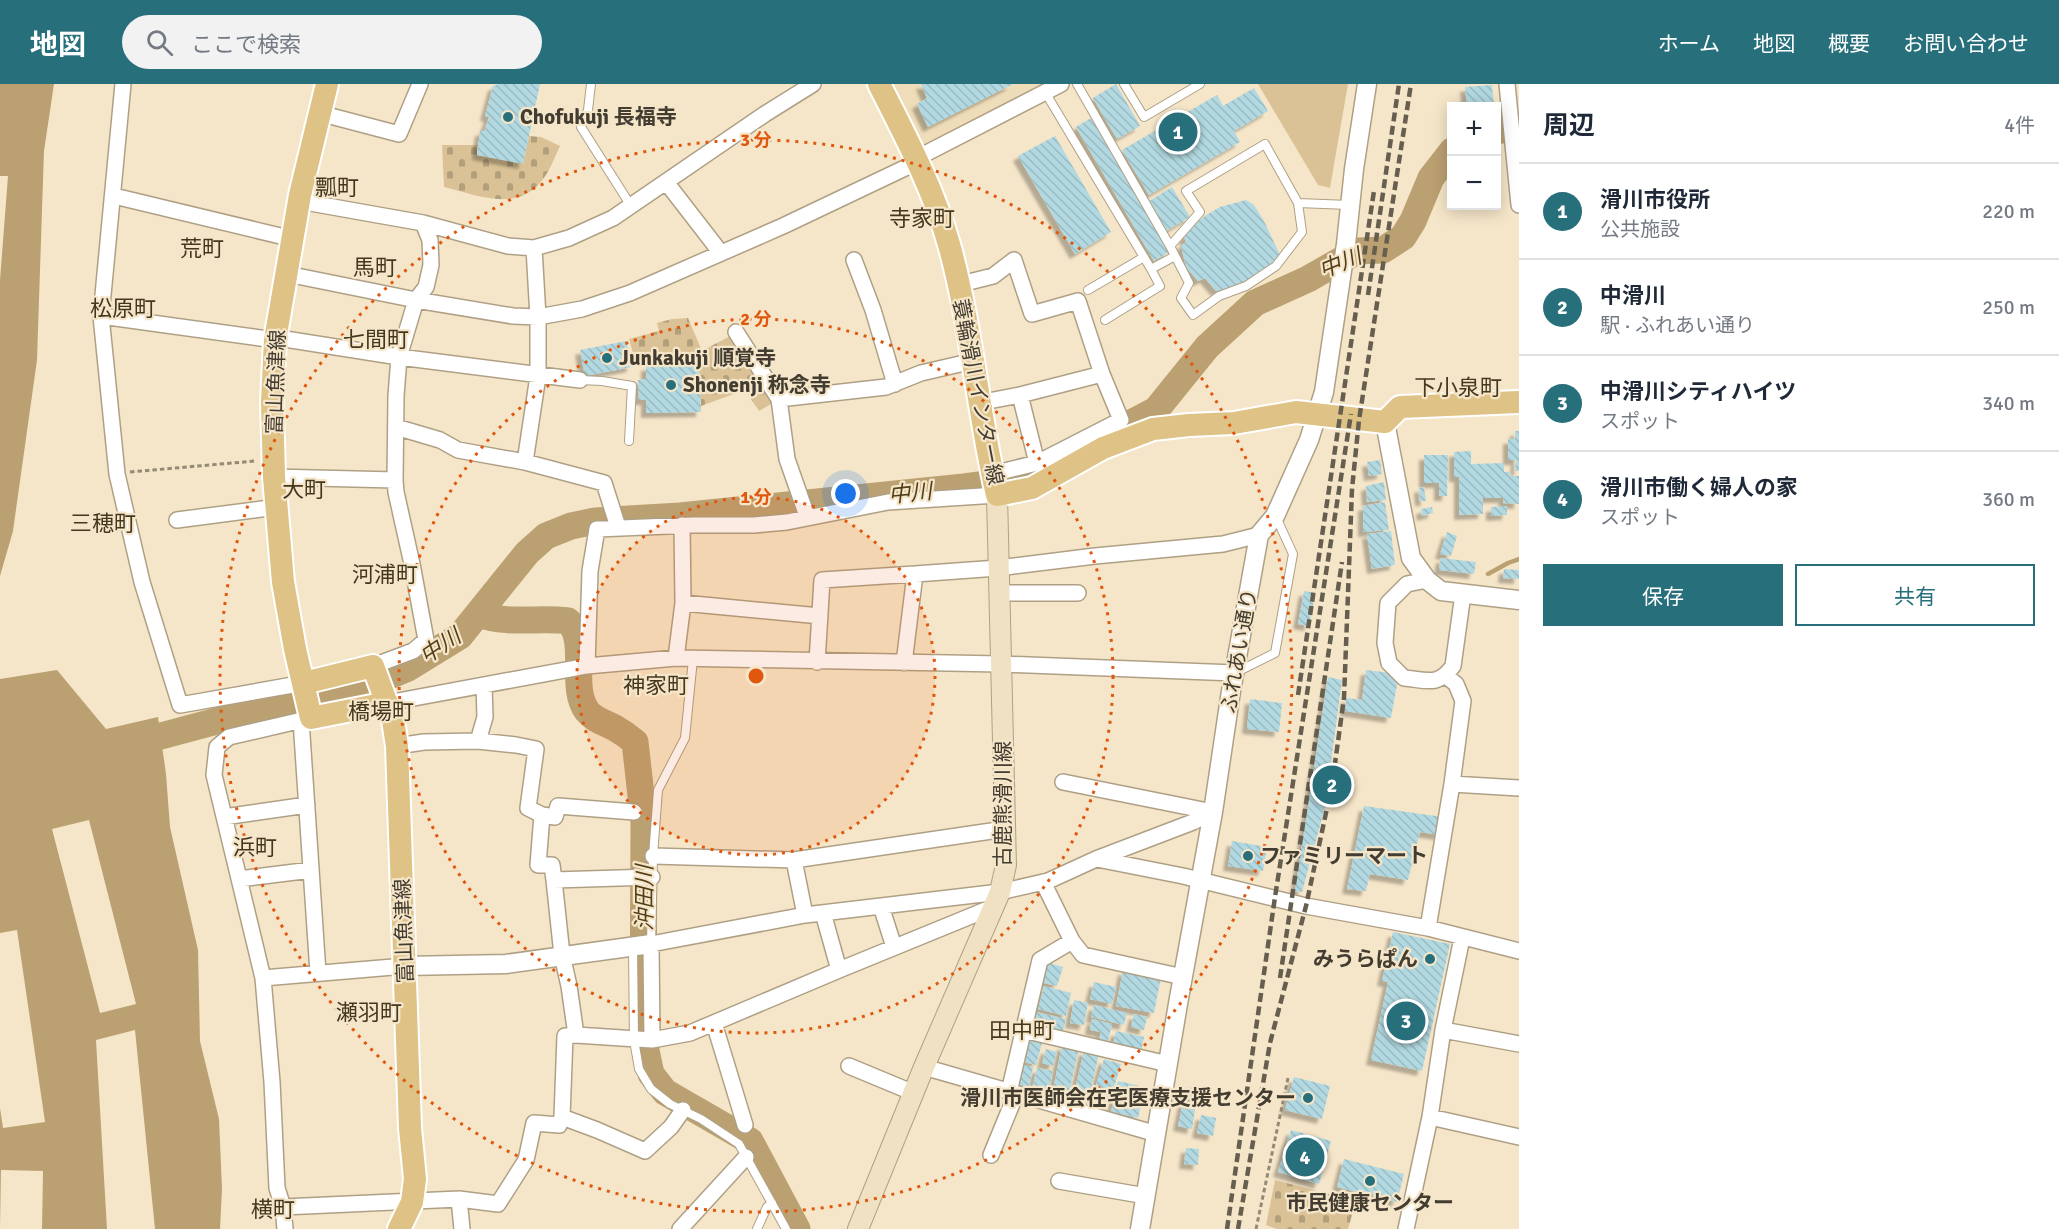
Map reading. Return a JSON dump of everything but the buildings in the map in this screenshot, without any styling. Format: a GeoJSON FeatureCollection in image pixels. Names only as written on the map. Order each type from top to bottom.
{"type":"FeatureCollection","features":[{"type":"Feature","properties":{"kind":"main road","name":"富山魚津線"},"geometry":{"type":"LineString","coordinates":[[306,719],[304,682],[295,649],[283,582],[274,468],[272,402],[275,340],[299,201],[327,84]]}},
{"type":"Feature","properties":{"kind":"main road","name":"蓑輪滑川インター線"},"geometry":{"type":"LineString","coordinates":[[879,84],[927,180],[950,248],[973,361],[978,403],[994,485],[1032,488],[1103,448],[1153,429],[1234,423],[1296,412],[1385,422]]}},
{"type":"Feature","properties":{"kind":"main road"},"geometry":{"type":"LineString","coordinates":[[1385,422],[1400,407],[1519,402]]}},
{"type":"Feature","properties":{"kind":"main road","name":"古鹿熊滑川線"},"geometry":{"type":"LineString","coordinates":[[858,1229],[924,1067],[997,900],[1006,865],[994,485]]}},
{"type":"Feature","properties":{"kind":"main road","name":"富山魚津線"},"geometry":{"type":"LineString","coordinates":[[374,666],[393,720],[398,746],[410,1128],[415,1179],[412,1202],[399,1229]]}},
{"type":"Feature","properties":{"kind":"main road"},"geometry":{"type":"LineString","coordinates":[[304,682],[374,666]]}},
{"type":"Feature","properties":{"kind":"main road"},"geometry":{"type":"LineString","coordinates":[[306,719],[387,703]]}},
{"type":"Feature","properties":{"kind":"street"},"geometry":{"type":"LineString","coordinates":[[123,84],[101,316],[117,474],[142,582],[180,705],[304,682]]}},
{"type":"Feature","properties":{"kind":"street"},"geometry":{"type":"LineString","coordinates":[[319,113],[399,134],[420,84]]}},
{"type":"Feature","properties":{"kind":"street"},"geometry":{"type":"LineString","coordinates":[[299,201],[423,223],[508,246],[534,248],[568,238],[613,218],[813,84]]}},
{"type":"Feature","properties":{"kind":"street"},"geometry":{"type":"LineString","coordinates":[[287,274],[416,300],[513,316],[538,317],[582,309],[630,293],[783,226],[907,166],[917,158],[1061,84]]}},
{"type":"Feature","properties":{"kind":"street"},"geometry":{"type":"LineString","coordinates":[[817,662],[822,580],[998,568],[1223,544],[1259,535],[1275,516],[1309,440],[1324,392],[1367,84]]}},
{"type":"Feature","properties":{"kind":"street"},"geometry":{"type":"LineString","coordinates":[[1508,84],[1519,205]]}},
{"type":"Feature","properties":{"kind":"street"},"geometry":{"type":"LineString","coordinates":[[666,182],[721,253]]}},
{"type":"Feature","properties":{"kind":"street"},"geometry":{"type":"LineString","coordinates":[[114,196],[293,239]]}},
{"type":"Feature","properties":{"kind":"street"},"geometry":{"type":"LineString","coordinates":[[374,666],[413,651],[426,639],[395,480],[399,357],[416,300],[426,287],[431,265],[430,240],[423,223]]}},
{"type":"Feature","properties":{"kind":"street"},"geometry":{"type":"LineString","coordinates":[[525,462],[538,376],[538,317],[534,248]]}},
{"type":"Feature","properties":{"kind":"street"},"geometry":{"type":"LineString","coordinates":[[854,260],[873,310],[895,384]]}},
{"type":"Feature","properties":{"kind":"street"},"geometry":{"type":"LineString","coordinates":[[587,666],[590,571],[597,529],[787,522],[807,516],[994,485],[1121,420],[1102,374],[1078,301],[1032,314],[1014,260],[993,276],[957,285]]}},
{"type":"Feature","properties":{"kind":"street"},"geometry":{"type":"LineString","coordinates":[[101,316],[580,380]]}},
{"type":"Feature","properties":{"kind":"street"},"geometry":{"type":"LineString","coordinates":[[736,332],[779,399],[786,459],[807,516]]}},
{"type":"Feature","properties":{"kind":"street"},"geometry":{"type":"LineString","coordinates":[[779,399],[886,387],[921,373],[973,361]]}},
{"type":"Feature","properties":{"kind":"street"},"geometry":{"type":"LineString","coordinates":[[978,403],[1102,374]]}},
{"type":"Feature","properties":{"kind":"street"},"geometry":{"type":"LineString","coordinates":[[1020,395],[1037,463]]}},
{"type":"Feature","properties":{"kind":"street"},"geometry":{"type":"LineString","coordinates":[[1385,422],[1411,558],[1427,580],[1441,591],[1519,600]]}},
{"type":"Feature","properties":{"kind":"street"},"geometry":{"type":"LineString","coordinates":[[396,427],[440,440],[458,450],[525,462],[604,483],[618,527]]}},
{"type":"Feature","properties":{"kind":"street"},"geometry":{"type":"LineString","coordinates":[[274,468],[395,480]]}},
{"type":"Feature","properties":{"kind":"street"},"geometry":{"type":"LineString","coordinates":[[177,519],[277,507]]}},
{"type":"Feature","properties":{"kind":"street"},"geometry":{"type":"LineString","coordinates":[[676,658],[683,603],[682,525]]}},
{"type":"Feature","properties":{"kind":"street","name":"ふれあい通り"},"geometry":{"type":"LineString","coordinates":[[1140,1229],[1259,535]]}},
{"type":"Feature","properties":{"kind":"street"},"geometry":{"type":"LineString","coordinates":[[904,663],[915,574]]}},
{"type":"Feature","properties":{"kind":"street"},"geometry":{"type":"LineString","coordinates":[[1427,580],[1407,584],[1388,603],[1385,642],[1389,663],[1404,678],[1438,681],[1446,676],[1453,666],[1463,594]]}},
{"type":"Feature","properties":{"kind":"street"},"geometry":{"type":"LineString","coordinates":[[999,593],[1078,593]]}},
{"type":"Feature","properties":{"kind":"street"},"geometry":{"type":"LineString","coordinates":[[683,603],[820,616]]}},
{"type":"Feature","properties":{"kind":"street"},"geometry":{"type":"LineString","coordinates":[[387,703],[587,666],[676,658],[1001,664],[1235,673]]}},
{"type":"Feature","properties":{"kind":"street"},"geometry":{"type":"LineString","coordinates":[[1428,928],[1463,701],[1456,684],[1446,676]]}},
{"type":"Feature","properties":{"kind":"street"},"geometry":{"type":"LineString","coordinates":[[478,741],[485,717],[484,685]]}},
{"type":"Feature","properties":{"kind":"street"},"geometry":{"type":"LineString","coordinates":[[285,1229],[283,1207],[277,1188],[272,1082],[263,978],[214,775],[217,747],[229,737],[306,719],[307,805],[318,973]]}},
{"type":"Feature","properties":{"kind":"street"},"geometry":{"type":"LineString","coordinates":[[398,746],[424,742],[478,741],[536,749],[528,808],[555,817],[558,806],[634,812]]}},
{"type":"Feature","properties":{"kind":"street"},"geometry":{"type":"LineString","coordinates":[[1063,782],[1213,812]]}},
{"type":"Feature","properties":{"kind":"street"},"geometry":{"type":"LineString","coordinates":[[1452,784],[1519,788]]}},
{"type":"Feature","properties":{"kind":"street"},"geometry":{"type":"LineString","coordinates":[[224,817],[307,805]]}},
{"type":"Feature","properties":{"kind":"street"},"geometry":{"type":"LineString","coordinates":[[283,1207],[459,1199],[498,1204],[526,1160],[534,1123],[559,1125],[562,1117],[565,1036],[652,1040],[690,1034],[894,947],[997,900],[1213,812]]}},
{"type":"Feature","properties":{"kind":"street"},"geometry":{"type":"LineString","coordinates":[[542,814],[538,865],[552,865],[562,956],[576,1035]]}},
{"type":"Feature","properties":{"kind":"street"},"geometry":{"type":"LineString","coordinates":[[652,856],[794,860],[1005,829]]}},
{"type":"Feature","properties":{"kind":"street"},"geometry":{"type":"LineString","coordinates":[[1096,859],[1201,880],[1306,906],[1428,928],[1519,951]]}},
{"type":"Feature","properties":{"kind":"street"},"geometry":{"type":"LineString","coordinates":[[794,860],[805,915]]}},
{"type":"Feature","properties":{"kind":"street"},"geometry":{"type":"LineString","coordinates":[[239,879],[311,870]]}},
{"type":"Feature","properties":{"kind":"street"},"geometry":{"type":"LineString","coordinates":[[554,880],[652,877]]}},
{"type":"Feature","properties":{"kind":"street"},"geometry":{"type":"LineString","coordinates":[[1043,882],[1072,941],[1083,955],[1183,977]]}},
{"type":"Feature","properties":{"kind":"street"},"geometry":{"type":"LineString","coordinates":[[263,978],[405,966],[506,964],[642,945],[805,915],[881,906],[997,900]]}},
{"type":"Feature","properties":{"kind":"street"},"geometry":{"type":"LineString","coordinates":[[881,906],[894,947]]}},
{"type":"Feature","properties":{"kind":"street"},"geometry":{"type":"LineString","coordinates":[[823,913],[839,970]]}},
{"type":"Feature","properties":{"kind":"street"},"geometry":{"type":"LineString","coordinates":[[1406,1229],[1430,1117],[1443,1030],[1462,938]]}},
{"type":"Feature","properties":{"kind":"street"},"geometry":{"type":"LineString","coordinates":[[991,1155],[1012,1093],[1023,1030],[1040,960],[1072,941]]}},
{"type":"Feature","properties":{"kind":"street"},"geometry":{"type":"LineString","coordinates":[[642,945],[652,1040]]}},
{"type":"Feature","properties":{"kind":"street"},"geometry":{"type":"LineString","coordinates":[[714,1023],[746,1125]]}},
{"type":"Feature","properties":{"kind":"street"},"geometry":{"type":"LineString","coordinates":[[1023,1030],[1168,1064]]}},
{"type":"Feature","properties":{"kind":"street"},"geometry":{"type":"LineString","coordinates":[[1443,1030],[1519,1044]]}},
{"type":"Feature","properties":{"kind":"street"},"geometry":{"type":"LineString","coordinates":[[849,1066],[914,1093]]}},
{"type":"Feature","properties":{"kind":"street"},"geometry":{"type":"LineString","coordinates":[[924,1067],[1157,1134]]}},
{"type":"Feature","properties":{"kind":"street"},"geometry":{"type":"LineString","coordinates":[[562,1117],[645,1151],[671,1127],[683,1110]]}},
{"type":"Feature","properties":{"kind":"street"},"geometry":{"type":"LineString","coordinates":[[1430,1117],[1519,1137]]}},
{"type":"Feature","properties":{"kind":"street"},"geometry":{"type":"LineString","coordinates":[[680,1229],[746,1157]]}},
{"type":"Feature","properties":{"kind":"street"},"geometry":{"type":"LineString","coordinates":[[1059,1181],[1146,1196]]}},
{"type":"Feature","properties":{"kind":"street"},"geometry":{"type":"LineString","coordinates":[[459,1199],[462,1229]]}},
{"type":"Feature","properties":{"kind":"lane"},"geometry":{"type":"LineString","coordinates":[[591,84],[588,110],[580,127],[631,206]]}},
{"type":"Feature","properties":{"kind":"lane"},"geometry":{"type":"LineString","coordinates":[[1077,84],[1189,283],[1181,298],[1193,315],[1219,296],[1246,286],[1275,266],[1302,232],[1298,203],[1265,144],[1186,191],[1200,212],[1170,246]]}},
{"type":"Feature","properties":{"kind":"lane"},"geometry":{"type":"LineString","coordinates":[[1127,85],[1144,117],[1200,84]]}},
{"type":"Feature","properties":{"kind":"lane"},"geometry":{"type":"LineString","coordinates":[[1045,92],[1160,286],[1105,320]]}},
{"type":"Feature","properties":{"kind":"lane"},"geometry":{"type":"LineString","coordinates":[[1298,203],[1351,205]]}},
{"type":"Feature","properties":{"kind":"lane"},"geometry":{"type":"LineString","coordinates":[[1151,269],[1175,256]]}},
{"type":"Feature","properties":{"kind":"lane"},"geometry":{"type":"LineString","coordinates":[[1088,290],[1144,257]]}},
{"type":"Feature","properties":{"kind":"lane"},"geometry":{"type":"LineString","coordinates":[[580,380],[632,386],[629,441]]}},
{"type":"Feature","properties":{"kind":"lane"},"geometry":{"type":"LineString","coordinates":[[1235,673],[1275,653],[1293,554],[1275,516]]}},
{"type":"Feature","properties":{"kind":"lane"},"geometry":{"type":"LineString","coordinates":[[693,659],[685,738],[658,790],[652,877],[642,945],[634,1040],[639,1070],[651,1089],[670,1104],[701,1119],[739,1144],[786,1229]]}},
{"type":"Feature","properties":{"kind":"lane"},"geometry":{"type":"LineString","coordinates":[[757,1229],[767,1207],[772,1203]]}},
{"type":"Feature","properties":{"kind":"path"},"geometry":{"type":"LineString","coordinates":[[117,474],[274,468]]}},
{"type":"Feature","properties":{"kind":"path"},"geometry":{"type":"LineString","coordinates":[[1256,1229],[1288,1078]]}},
{"type":"Feature","properties":{"kind":"shaded area"},"geometry":{"type":"Polygon","coordinates":[[[0,84],[54,84],[44,151],[37,360],[13,531],[0,576],[0,84]]]}},
{"type":"Feature","properties":{"kind":"shaded area"},"geometry":{"type":"Polygon","coordinates":[[[891,84],[1042,84],[920,147],[891,84]]]}},
{"type":"Feature","properties":{"kind":"shaded area"},"geometry":{"type":"Polygon","coordinates":[[[57,670],[106,729],[158,717],[170,827],[198,950],[200,1041],[219,1119],[222,1189],[220,1229],[0,1229],[0,679],[57,670]]]}},
{"type":"Feature","properties":{"kind":"green space"},"geometry":{"type":"Polygon","coordinates":[[[1258,84],[1348,84],[1330,188],[1318,185],[1258,84]]]}},
{"type":"Feature","properties":{"kind":"green space"},"geometry":{"type":"Polygon","coordinates":[[[529,136],[541,137],[560,146],[544,177],[527,194],[516,198],[492,198],[444,187],[442,145],[477,145],[477,155],[523,163],[529,136]]]}},
{"type":"Feature","properties":{"kind":"green space"},"geometry":{"type":"Polygon","coordinates":[[[688,318],[702,351],[734,334],[773,403],[759,411],[745,390],[701,406],[699,363],[641,366],[638,353],[633,353],[629,339],[659,331],[657,323],[688,318]]]}},
{"type":"Feature","properties":{"kind":"green space"},"geometry":{"type":"Polygon","coordinates":[[[1275,1180],[1356,1201],[1348,1229],[1277,1229],[1266,1225],[1275,1180]]]}},
{"type":"Feature","properties":{"kind":"pier"},"geometry":{"type":"Polygon","coordinates":[[[0,176],[8,176],[0,280],[0,176]]]}},
{"type":"Feature","properties":{"kind":"pier"},"geometry":{"type":"Polygon","coordinates":[[[89,820],[136,1004],[100,1013],[52,829],[89,820]]]}},
{"type":"Feature","properties":{"kind":"pier"},"geometry":{"type":"Polygon","coordinates":[[[17,930],[45,1122],[3,1128],[0,1108],[0,933],[17,930]]]}},
{"type":"Feature","properties":{"kind":"pier"},"geometry":{"type":"Polygon","coordinates":[[[135,1030],[155,1229],[107,1229],[96,1040],[135,1030]]]}},
{"type":"Feature","properties":{"kind":"pier"},"geometry":{"type":"Polygon","coordinates":[[[1,1170],[43,1171],[42,1229],[0,1229],[1,1170]]]}},
{"type":"Feature","properties":{"kind":"waterway","name":"中川"},"geometry":{"type":"LineString","coordinates":[[1501,130],[1519,127]]}},
{"type":"Feature","properties":{"kind":"waterway","name":"中川"},"geometry":{"type":"LineString","coordinates":[[161,736],[328,691],[382,679],[408,668],[460,636],[527,553],[546,536],[571,526],[595,521],[680,516],[964,487],[1002,482],[1036,473],[1156,410],[1207,347],[1255,303],[1308,279],[1357,251],[1383,250],[1403,237],[1413,221],[1431,178],[1448,156]]}},
{"type":"Feature","properties":{"kind":"waterway"},"geometry":{"type":"LineString","coordinates":[[1488,574],[1519,559]]}},
{"type":"Feature","properties":{"kind":"waterway","name":"沖田川"},"geometry":{"type":"LineString","coordinates":[[479,614],[512,620],[568,621],[574,629],[577,640],[579,689],[587,711],[635,742],[644,822],[643,1036],[651,1074],[665,1092],[750,1141],[797,1229]]}},
{"type":"Feature","properties":{"kind":"railway"},"geometry":{"type":"LineString","coordinates":[[1368,295],[1399,84]]}},
{"type":"Feature","properties":{"kind":"railway"},"geometry":{"type":"LineString","coordinates":[[1238,1229],[1270,1043],[1306,906],[1332,785],[1344,698],[1352,489],[1359,420],[1411,84]]}},
{"type":"Feature","properties":{"kind":"railway"},"geometry":{"type":"LineString","coordinates":[[1298,695],[1374,191]]}},
{"type":"Feature","properties":{"kind":"railway"},"geometry":{"type":"LineString","coordinates":[[1227,1229],[1275,897],[1351,414]]}},
{"type":"Feature","properties":{"kind":"railway"},"geometry":{"type":"LineString","coordinates":[[1280,978],[1342,562]]}},
{"type":"Feature","properties":{"kind":"place","name":"Chofukuji 長福寺"},"geometry":{"type":"Point","coordinates":[508,117]}},
{"type":"Feature","properties":{"kind":"place","name":"滑川市役所"},"geometry":{"type":"Point","coordinates":[1178,132]}},
{"type":"Feature","properties":{"kind":"place","name":"Junkakuji 順覚寺"},"geometry":{"type":"Point","coordinates":[607,358]}},
{"type":"Feature","properties":{"kind":"place","name":"Shonenji 称念寺"},"geometry":{"type":"Point","coordinates":[671,385]}},
{"type":"Feature","properties":{"kind":"place","name":"中滑川"},"geometry":{"type":"Point","coordinates":[1332,785]}},
{"type":"Feature","properties":{"kind":"place","name":"ファミリーマート"},"geometry":{"type":"Point","coordinates":[1248,856]}},
{"type":"Feature","properties":{"kind":"place","name":"みうらぱん"},"geometry":{"type":"Point","coordinates":[1430,959]}},
{"type":"Feature","properties":{"kind":"place","name":"中滑川シティハイツ"},"geometry":{"type":"Point","coordinates":[1406,1021]}},
{"type":"Feature","properties":{"kind":"place","name":"滑川市医師会在宅医療支援センター"},"geometry":{"type":"Point","coordinates":[1308,1098]}},
{"type":"Feature","properties":{"kind":"place","name":"滑川市働く婦人の家"},"geometry":{"type":"Point","coordinates":[1305,1157]}},
{"type":"Feature","properties":{"kind":"place","name":"市民健康センター"},"geometry":{"type":"Point","coordinates":[1370,1181]}},
{"type":"Feature","properties":{"kind":"district","name":"瓢町"},"geometry":{"type":"Point","coordinates":[337,187]}},
{"type":"Feature","properties":{"kind":"district","name":"寺家町"},"geometry":{"type":"Point","coordinates":[922,218]}},
{"type":"Feature","properties":{"kind":"district","name":"荒町"},"geometry":{"type":"Point","coordinates":[202,248]}},
{"type":"Feature","properties":{"kind":"district","name":"馬町"},"geometry":{"type":"Point","coordinates":[375,267]}},
{"type":"Feature","properties":{"kind":"district","name":"松原町"},"geometry":{"type":"Point","coordinates":[123,308]}},
{"type":"Feature","properties":{"kind":"district","name":"七間町"},"geometry":{"type":"Point","coordinates":[376,339]}},
{"type":"Feature","properties":{"kind":"district","name":"下小泉町"},"geometry":{"type":"Point","coordinates":[1458,387]}},
{"type":"Feature","properties":{"kind":"district","name":"大町"},"geometry":{"type":"Point","coordinates":[304,489]}},
{"type":"Feature","properties":{"kind":"district","name":"三穂町"},"geometry":{"type":"Point","coordinates":[103,523]}},
{"type":"Feature","properties":{"kind":"district","name":"河浦町"},"geometry":{"type":"Point","coordinates":[385,574]}},
{"type":"Feature","properties":{"kind":"district","name":"神家町"},"geometry":{"type":"Point","coordinates":[656,685]}},
{"type":"Feature","properties":{"kind":"district","name":"橋場町"},"geometry":{"type":"Point","coordinates":[381,711]}},
{"type":"Feature","properties":{"kind":"district","name":"浜町"},"geometry":{"type":"Point","coordinates":[255,847]}},
{"type":"Feature","properties":{"kind":"district","name":"瀬羽町"},"geometry":{"type":"Point","coordinates":[369,1012]}},
{"type":"Feature","properties":{"kind":"district","name":"田中町"},"geometry":{"type":"Point","coordinates":[1022,1030]}},
{"type":"Feature","properties":{"kind":"district","name":"横町"},"geometry":{"type":"Point","coordinates":[273,1209]}}]}
